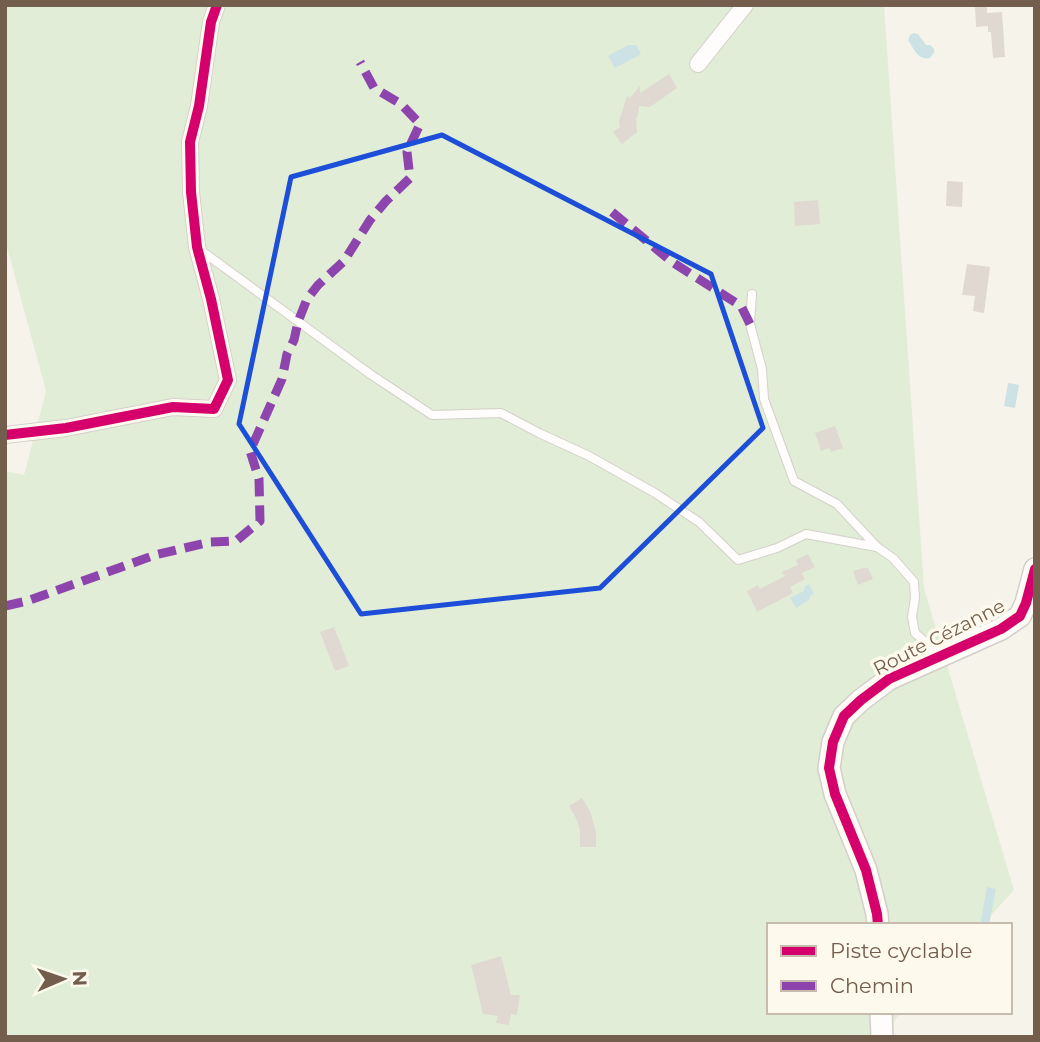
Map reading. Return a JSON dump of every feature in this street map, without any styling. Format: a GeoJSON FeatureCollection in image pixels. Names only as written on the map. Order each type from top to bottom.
{"type":"FeatureCollection","features":[{"type":"Feature","properties":{"kind":"street"},"geometry":{"type":"LineString","coordinates":[[5,435],[66,428],[173,407],[214,409],[228,380],[197,247],[191,192],[190,142],[211,22],[217,5]]}},
{"type":"Feature","properties":{"kind":"street"},"geometry":{"type":"LineString","coordinates":[[698,64],[745,5]]}},
{"type":"Feature","properties":{"kind":"street","name":"Route Cézanne"},"geometry":{"type":"LineString","coordinates":[[878,923],[866,870],[835,793],[829,768],[833,741],[844,716],[889,679],[1001,629],[1020,616],[1035,569]]}},
{"type":"Feature","properties":{"kind":"street"},"geometry":{"type":"LineString","coordinates":[[881,1014],[882,1037]]}},
{"type":"Feature","properties":{"kind":"lane"},"geometry":{"type":"LineString","coordinates":[[197,247],[360,367],[432,415],[500,413],[589,456],[655,493],[699,522],[738,560],[778,548],[806,534],[877,547]]}},
{"type":"Feature","properties":{"kind":"lane"},"geometry":{"type":"LineString","coordinates":[[752,294],[750,324],[762,369],[764,399],[794,481],[837,504],[914,582],[912,617],[915,633],[940,655]]}},
{"type":"Feature","properties":{"kind":"highlighted area"},"geometry":{"type":"Polygon","coordinates":[[[442,135],[711,274],[763,428],[600,588],[361,614],[239,424],[291,177],[442,135]]]}},
{"type":"Feature","properties":{"kind":"green space"},"geometry":{"type":"Polygon","coordinates":[[[5,5],[884,5],[924,588],[1014,890],[984,923],[767,923],[767,1014],[900,1014],[880,1037],[5,1037],[5,471],[24,475],[46,391],[5,240],[5,5]]]}},
{"type":"Feature","properties":{"kind":"shaded area"},"geometry":{"type":"Polygon","coordinates":[[[914,33],[934,49],[930,58],[922,58],[914,50],[908,40],[914,33]]]}},
{"type":"Feature","properties":{"kind":"shaded area"},"geometry":{"type":"Polygon","coordinates":[[[628,45],[636,45],[641,54],[615,68],[608,56],[628,45]]]}},
{"type":"Feature","properties":{"kind":"shaded area"},"geometry":{"type":"Polygon","coordinates":[[[1008,383],[1019,385],[1015,408],[1004,406],[1008,383]]]}},
{"type":"Feature","properties":{"kind":"shaded area"},"geometry":{"type":"Polygon","coordinates":[[[809,584],[814,594],[796,608],[790,598],[804,591],[809,584]]]}},
{"type":"Feature","properties":{"kind":"shaded area"},"geometry":{"type":"Polygon","coordinates":[[[987,887],[996,889],[989,923],[980,923],[987,887]]]}},
{"type":"Feature","properties":{"kind":"building"},"geometry":{"type":"Polygon","coordinates":[[[975,5],[987,5],[987,13],[1002,12],[1005,57],[993,58],[991,32],[988,32],[988,26],[976,27],[975,5]]]}},
{"type":"Feature","properties":{"kind":"building"},"geometry":{"type":"Polygon","coordinates":[[[669,74],[677,88],[650,107],[639,106],[637,132],[622,144],[613,132],[620,127],[619,121],[627,96],[630,98],[640,86],[640,93],[669,74]]]}},
{"type":"Feature","properties":{"kind":"building"},"geometry":{"type":"Polygon","coordinates":[[[947,181],[963,182],[962,207],[946,206],[947,181]]]}},
{"type":"Feature","properties":{"kind":"building"},"geometry":{"type":"Polygon","coordinates":[[[818,200],[820,224],[795,226],[794,202],[818,200]]]}},
{"type":"Feature","properties":{"kind":"building"},"geometry":{"type":"Polygon","coordinates":[[[967,264],[990,267],[984,313],[973,311],[975,296],[962,295],[967,264]]]}},
{"type":"Feature","properties":{"kind":"building"},"geometry":{"type":"Polygon","coordinates":[[[835,426],[843,448],[831,452],[829,448],[821,451],[815,433],[835,426]]]}},
{"type":"Feature","properties":{"kind":"building"},"geometry":{"type":"Polygon","coordinates":[[[808,554],[815,567],[802,573],[805,579],[790,587],[793,593],[757,612],[747,591],[758,585],[760,589],[785,576],[782,572],[798,565],[796,560],[808,554]]]}},
{"type":"Feature","properties":{"kind":"building"},"geometry":{"type":"Polygon","coordinates":[[[868,568],[873,579],[858,585],[853,571],[868,568]]]}},
{"type":"Feature","properties":{"kind":"building"},"geometry":{"type":"Polygon","coordinates":[[[334,627],[349,666],[335,671],[320,632],[334,627]]]}},
{"type":"Feature","properties":{"kind":"building"},"geometry":{"type":"Polygon","coordinates":[[[582,798],[590,811],[596,832],[596,847],[580,847],[580,831],[569,806],[582,798]]]}},
{"type":"Feature","properties":{"kind":"building"},"geometry":{"type":"Polygon","coordinates":[[[501,956],[511,995],[520,995],[517,1015],[511,1014],[509,1025],[496,1023],[498,1016],[483,1014],[471,965],[501,956]]]}},
{"type":"Feature","properties":{"kind":"marked path"},"geometry":{"type":"LineString","coordinates":[[5,606],[27,601],[155,555],[210,542],[236,541],[260,521],[259,479],[250,451],[282,379],[287,354],[307,299],[344,261],[370,220],[410,178],[407,152],[420,124],[401,104],[374,88],[360,62]]}},
{"type":"Feature","properties":{"kind":"marked path"},"geometry":{"type":"LineString","coordinates":[[612,212],[672,262],[741,306],[750,324]]}},
{"type":"Feature","properties":{"kind":"cycle path"},"geometry":{"type":"LineString","coordinates":[[5,435],[66,428],[173,407],[214,409],[228,380],[197,247],[191,192],[190,142],[199,106],[211,22],[217,5]]}},
{"type":"Feature","properties":{"kind":"cycle path"},"geometry":{"type":"LineString","coordinates":[[878,923],[866,870],[835,794],[829,768],[833,742],[844,716],[889,679],[1001,629],[1020,616],[1035,569]]}}]}
